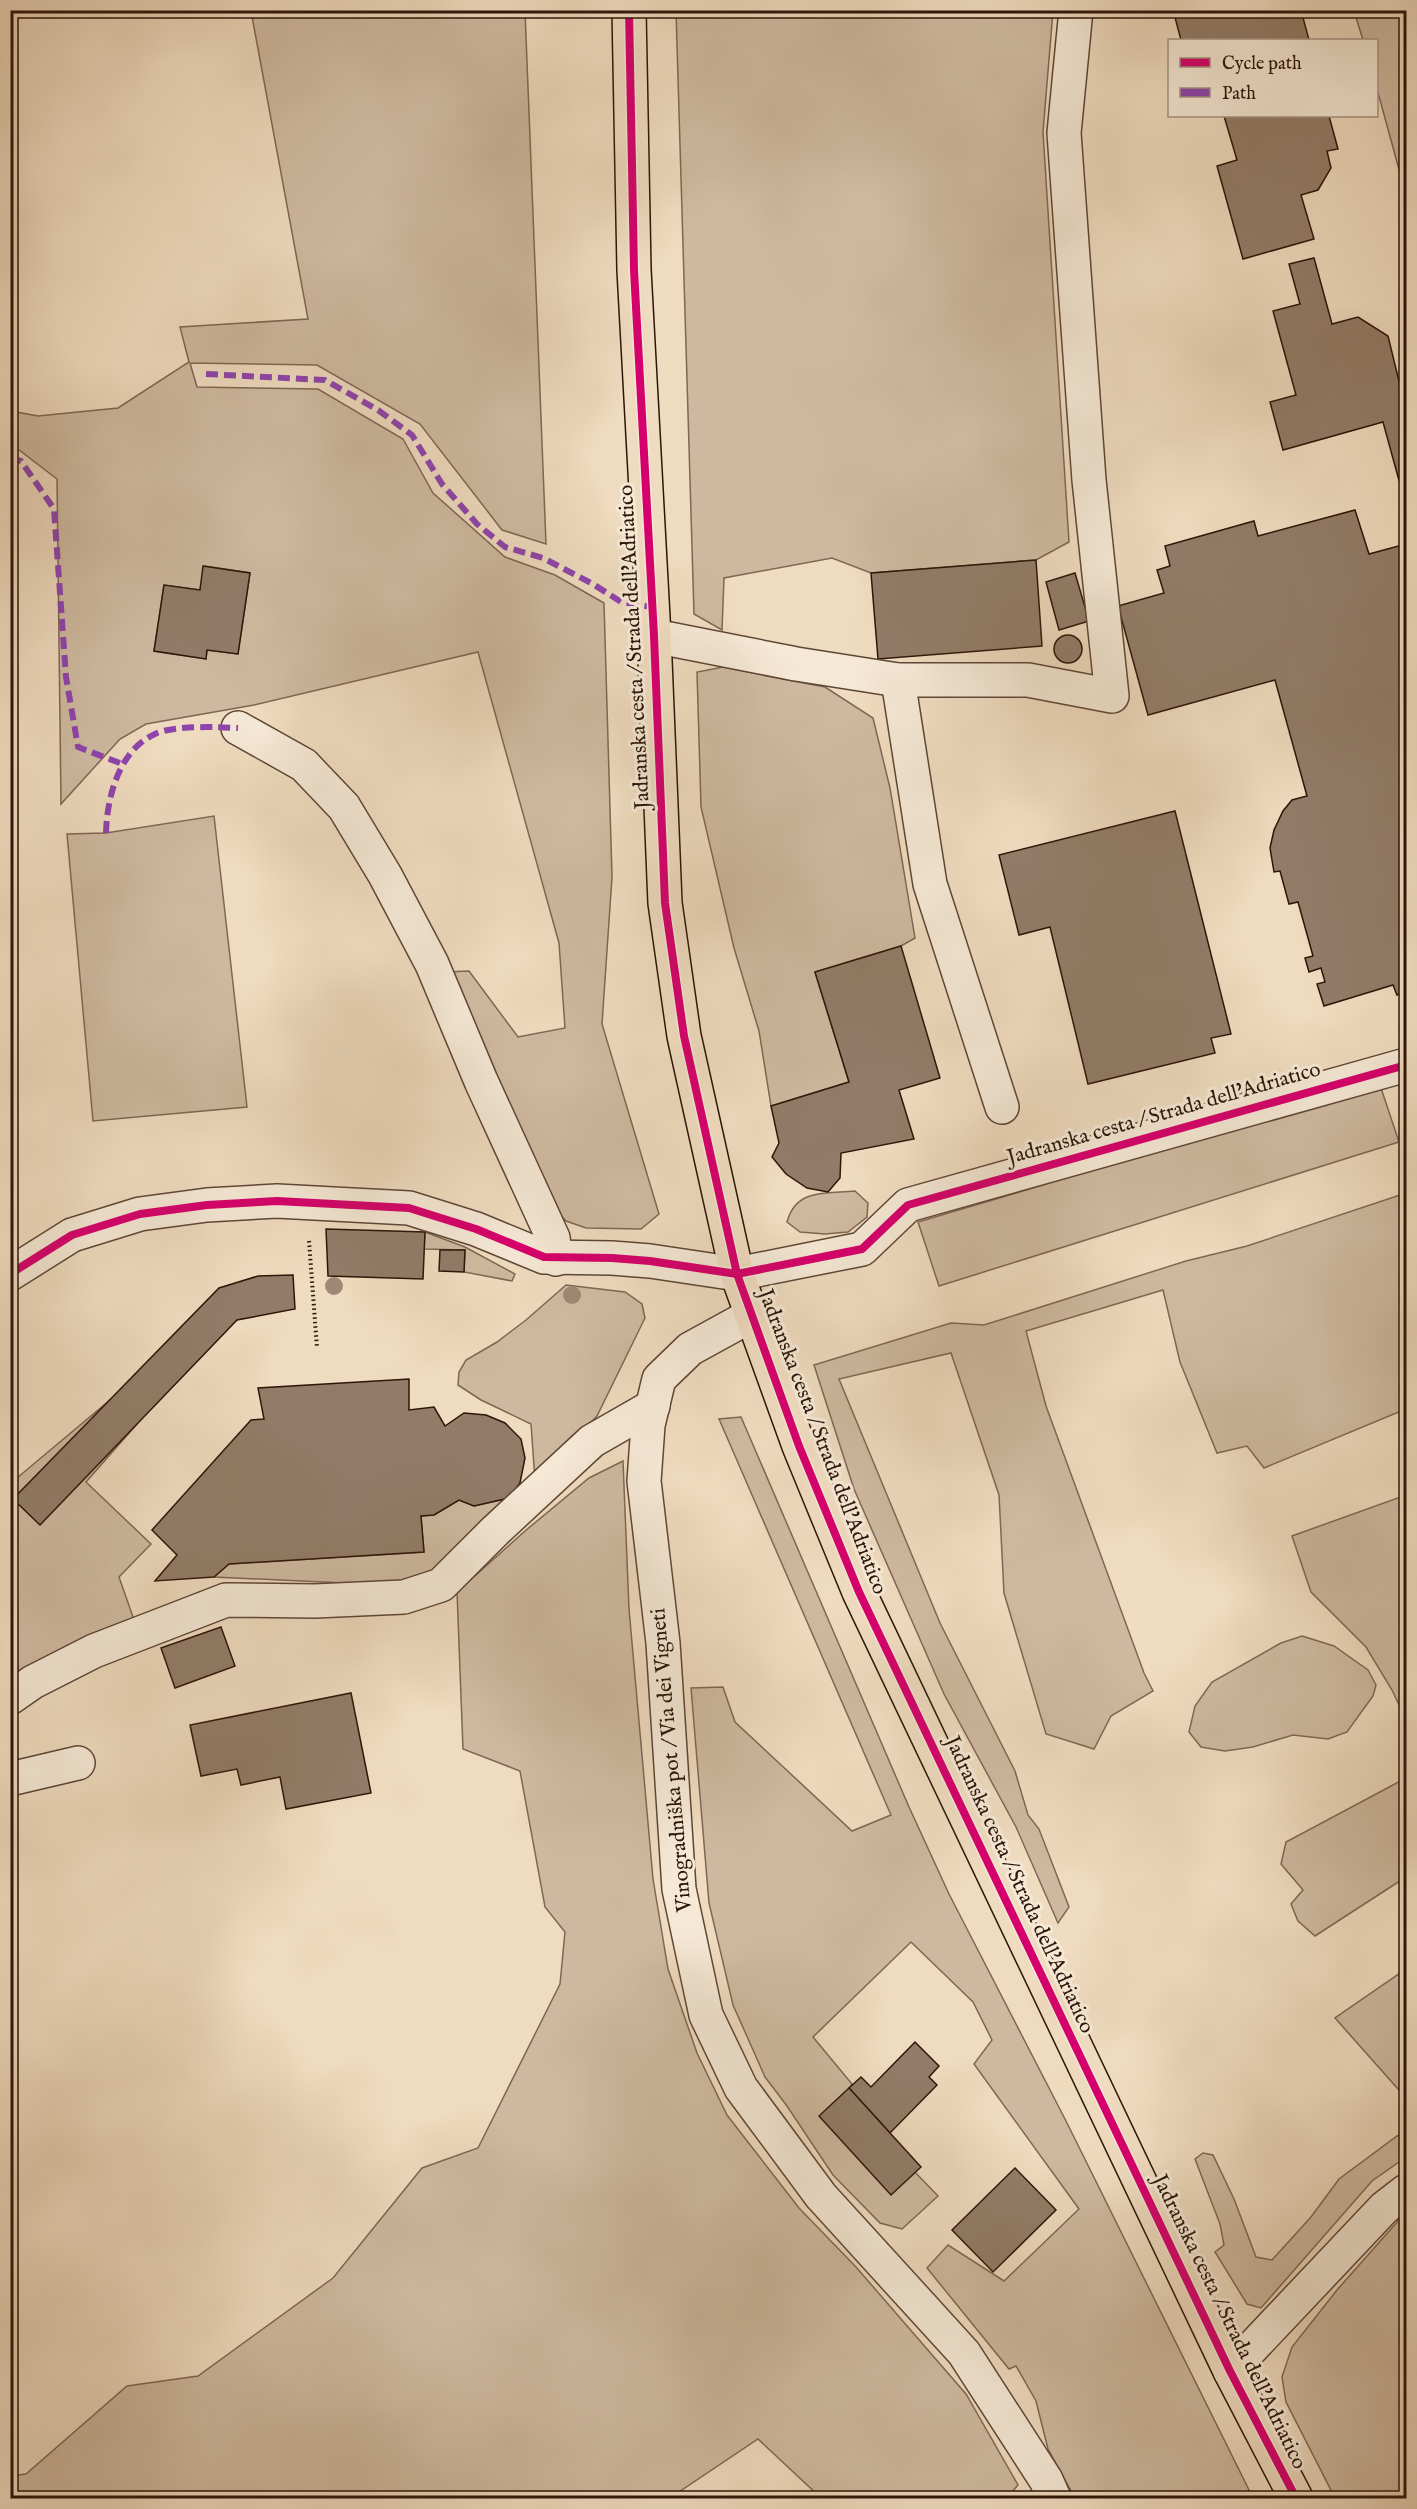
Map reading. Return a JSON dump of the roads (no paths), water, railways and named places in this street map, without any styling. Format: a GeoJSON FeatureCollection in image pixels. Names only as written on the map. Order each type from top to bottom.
{"type":"FeatureCollection","features":[{"type":"Feature","properties":{"kind":"main road","name":"Jadranska cesta / Strada dell'Adriatico"},"geometry":{"type":"LineString","coordinates":[[629,10],[634,270],[654,636],[664,903],[684,1036],[737,1274],[799,1446],[859,1592],[1230,2371],[1296,2499]]}},
{"type":"Feature","properties":{"kind":"street"},"geometry":{"type":"LineString","coordinates":[[654,636],[796,664],[898,680],[1028,680],[1112,696],[1089,480],[1064,133],[1076,10]]}},
{"type":"Feature","properties":{"kind":"street"},"geometry":{"type":"LineString","coordinates":[[898,680],[930,884],[1002,1107]]}},
{"type":"Feature","properties":{"kind":"street"},"geometry":{"type":"LineString","coordinates":[[238,728],[304,765],[344,807],[432,964],[481,1081],[553,1238],[556,1258]]}},
{"type":"Feature","properties":{"kind":"street","name":"Jadranska cesta / Strada dell'Adriatico"},"geometry":{"type":"LineString","coordinates":[[737,1274],[862,1249],[908,1205],[1407,1065]]}},
{"type":"Feature","properties":{"kind":"street"},"geometry":{"type":"LineString","coordinates":[[10,1274],[72,1235],[140,1214],[207,1205],[277,1201],[409,1208],[476,1229],[544,1257],[650,1261],[737,1274]]}},
{"type":"Feature","properties":{"kind":"street","name":"Vinogradniška pot / Via dei Vigneti"},"geometry":{"type":"LineString","coordinates":[[752,1315],[690,1349],[659,1379],[648,1425],[644,1481],[663,1643],[679,1889],[706,2015],[741,2088],[821,2196],[964,2353],[1046,2480],[1054,2499]]}},
{"type":"Feature","properties":{"kind":"street"},"geometry":{"type":"LineString","coordinates":[[10,1698],[33,1682],[94,1652],[226,1600],[315,1601],[404,1597],[441,1585],[495,1531],[592,1441],[653,1406]]}},
{"type":"Feature","properties":{"kind":"street"},"geometry":{"type":"LineString","coordinates":[[10,1779],[78,1763]]}},
{"type":"Feature","properties":{"kind":"street"},"geometry":{"type":"LineString","coordinates":[[1230,2371],[1383,2208],[1407,2191]]}}]}
